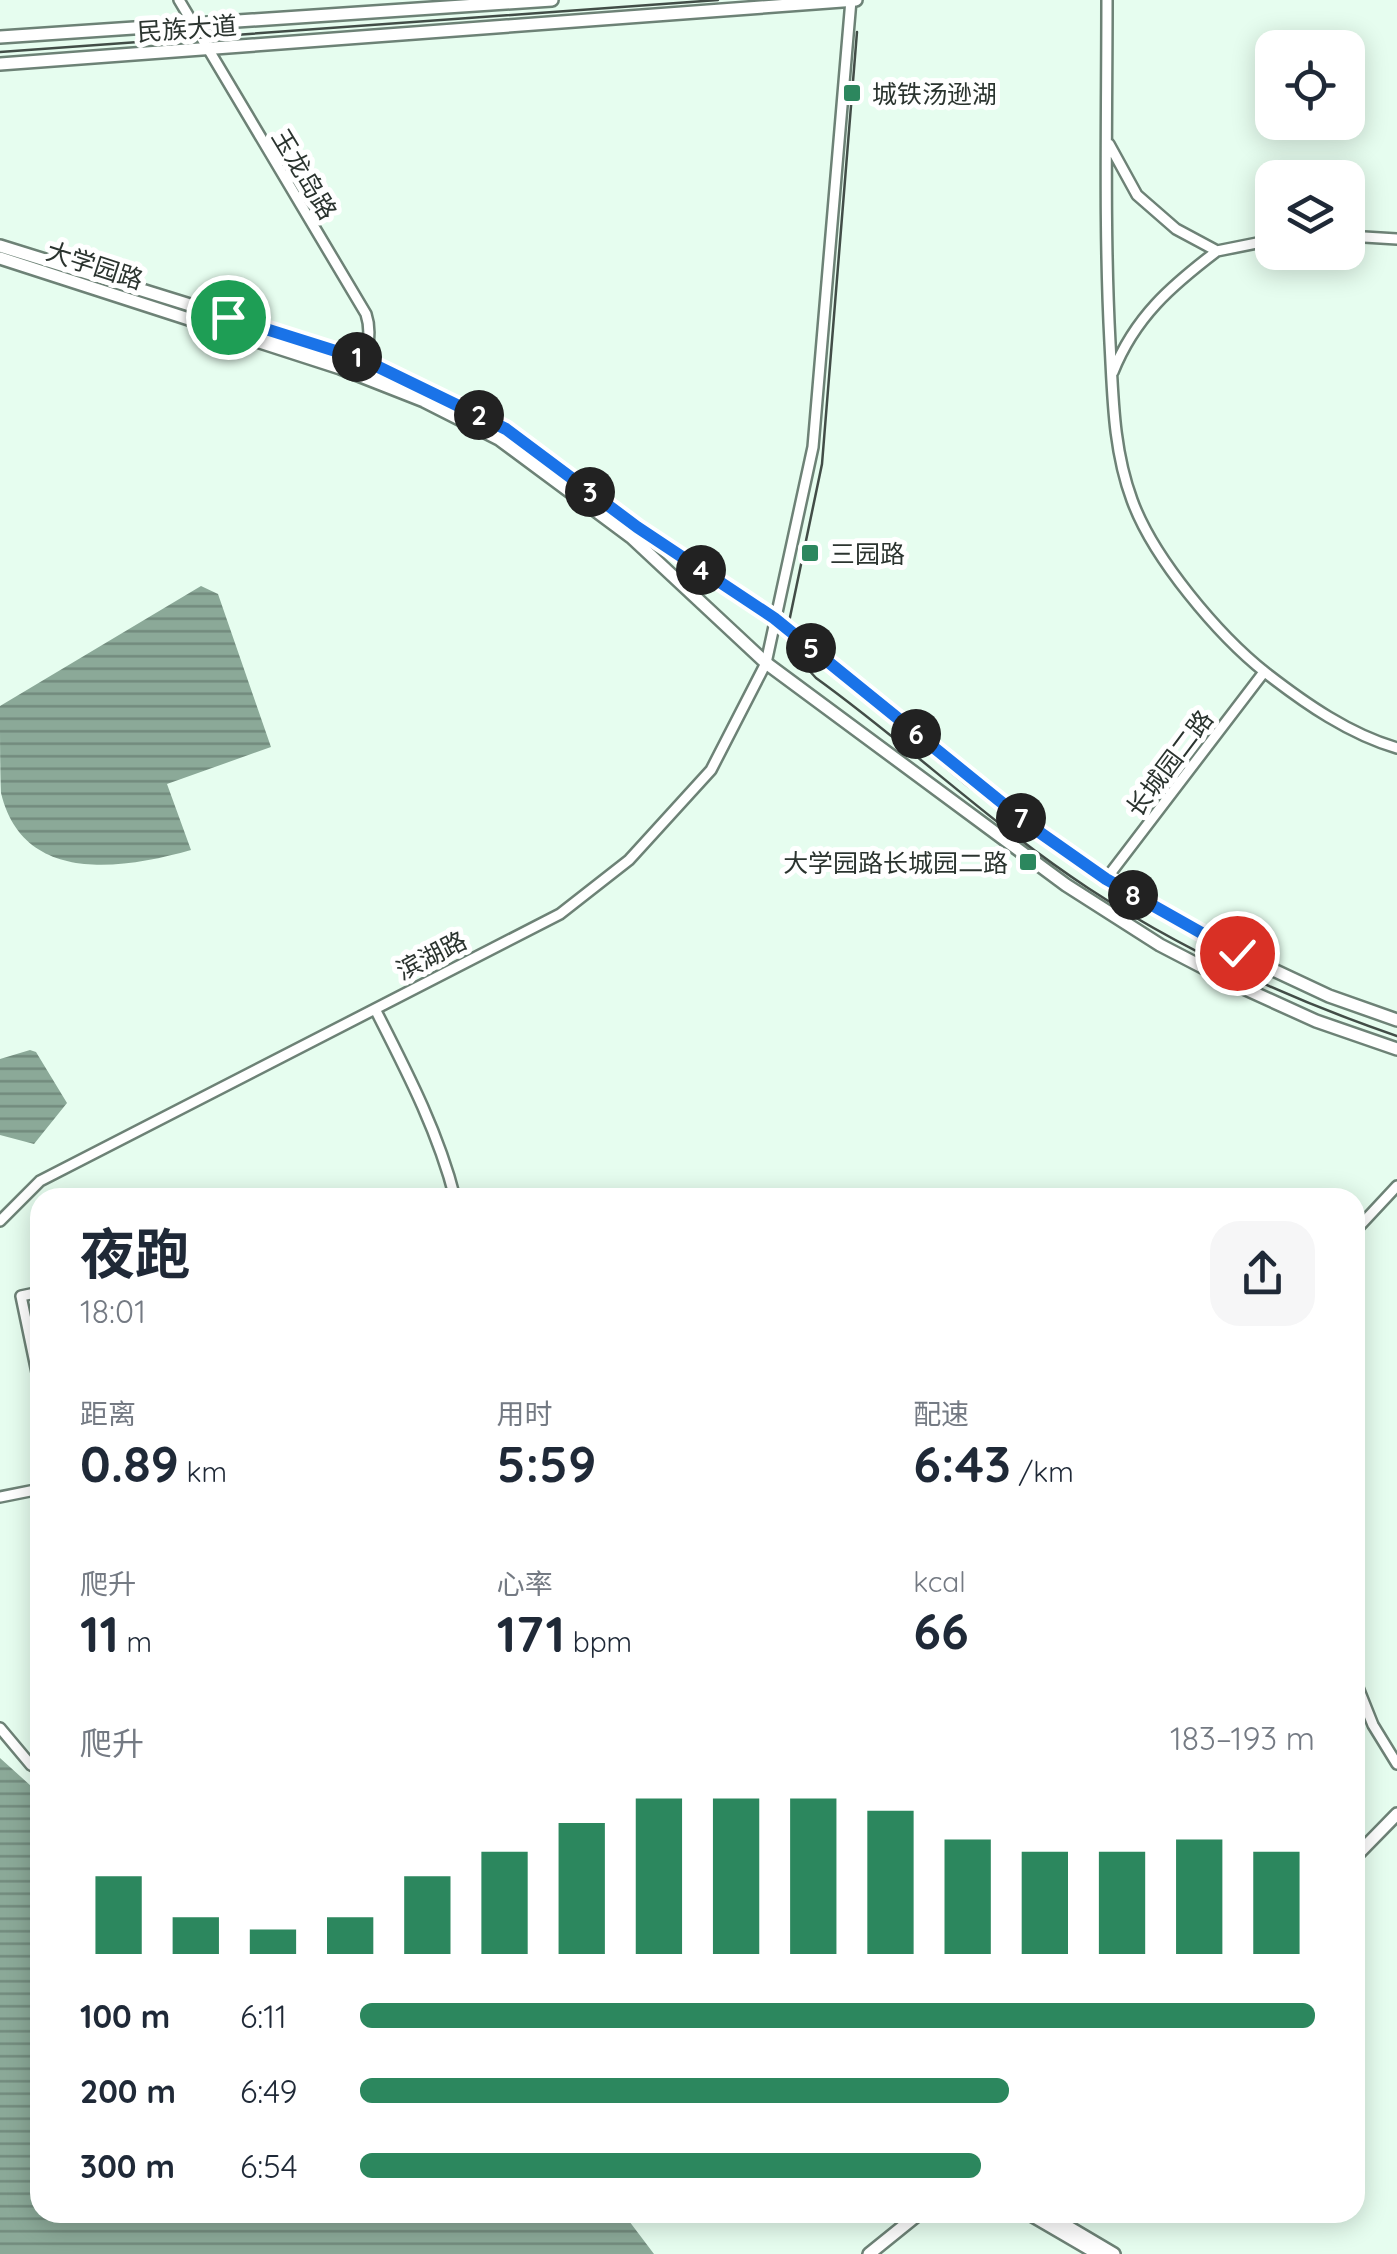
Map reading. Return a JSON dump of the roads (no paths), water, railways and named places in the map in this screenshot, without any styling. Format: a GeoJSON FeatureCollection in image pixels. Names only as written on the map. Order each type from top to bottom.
{"type":"FeatureCollection","features":[{"type":"Feature","properties":{"kind":"main road","name":"民族大道"},"geometry":{"type":"LineString","coordinates":[[0,37],[552,0]]}},
{"type":"Feature","properties":{"kind":"main road","name":"民族大道"},"geometry":{"type":"LineString","coordinates":[[0,64],[853,0]]}},
{"type":"Feature","properties":{"kind":"main road","name":"大学园路"},"geometry":{"type":"LineString","coordinates":[[0,246],[364,360],[506,429],[637,527],[774,618],[972,780],[1106,879],[1237,953],[1330,996],[1397,1020]]}},
{"type":"Feature","properties":{"kind":"main road","name":"大学园路"},"geometry":{"type":"LineString","coordinates":[[0,258],[359,375],[424,400],[499,439],[631,537],[766,664],[1066,885],[1130,926],[1239,986],[1316,1022],[1397,1050]]}},
{"type":"Feature","properties":{"kind":"main road"},"geometry":{"type":"LineString","coordinates":[[1365,1847],[1397,1814]]}},
{"type":"Feature","properties":{"kind":"main road"},"geometry":{"type":"LineString","coordinates":[[869,2254],[907,2223]]}},
{"type":"Feature","properties":{"kind":"main road"},"geometry":{"type":"LineString","coordinates":[[1045,2223],[1098,2254]]}},
{"type":"Feature","properties":{"kind":"main road"},"geometry":{"type":"LineString","coordinates":[[1062,2223],[1114,2254]]}},
{"type":"Feature","properties":{"kind":"main road"},"geometry":{"type":"LineString","coordinates":[[1064,2223],[1068,2227]]}},
{"type":"Feature","properties":{"kind":"street","name":"玉龙岛路"},"geometry":{"type":"LineString","coordinates":[[179,0],[366,314],[370,326],[359,375]]}},
{"type":"Feature","properties":{"kind":"street"},"geometry":{"type":"LineString","coordinates":[[774,618],[794,545],[813,447],[853,0]]}},
{"type":"Feature","properties":{"kind":"street"},"geometry":{"type":"LineString","coordinates":[[1107,0],[1108,300],[1115,437],[1132,502],[1177,580],[1242,654],[1315,708],[1371,740],[1397,748]]}},
{"type":"Feature","properties":{"kind":"street"},"geometry":{"type":"LineString","coordinates":[[1108,141],[1138,195],[1176,229],[1217,251]]}},
{"type":"Feature","properties":{"kind":"street"},"geometry":{"type":"LineString","coordinates":[[1365,237],[1397,239]]}},
{"type":"Feature","properties":{"kind":"street"},"geometry":{"type":"LineString","coordinates":[[1112,375],[1125,342],[1154,305],[1217,251],[1255,243]]}},
{"type":"Feature","properties":{"kind":"street","name":"滨湖路"},"geometry":{"type":"LineString","coordinates":[[33,1188],[40,1181],[560,914],[629,860],[711,770],[766,664],[774,618]]}},
{"type":"Feature","properties":{"kind":"street","name":"长城园二路"},"geometry":{"type":"LineString","coordinates":[[1106,879],[1264,672]]}},
{"type":"Feature","properties":{"kind":"street"},"geometry":{"type":"LineString","coordinates":[[375,1009],[415,1087],[452,1188]]}},
{"type":"Feature","properties":{"kind":"street"},"geometry":{"type":"LineString","coordinates":[[1365,1220],[1397,1186]]}},
{"type":"Feature","properties":{"kind":"street","name":"滨湖路"},"geometry":{"type":"LineString","coordinates":[[0,1222],[30,1191]]}},
{"type":"Feature","properties":{"kind":"street"},"geometry":{"type":"LineString","coordinates":[[30,1294],[21,1296],[30,1339]]}},
{"type":"Feature","properties":{"kind":"street"},"geometry":{"type":"LineString","coordinates":[[0,1497],[30,1490]]}},
{"type":"Feature","properties":{"kind":"street"},"geometry":{"type":"LineString","coordinates":[[1365,1705],[1397,1764]]}},
{"type":"Feature","properties":{"kind":"street"},"geometry":{"type":"LineString","coordinates":[[0,1728],[30,1765]]}},
{"type":"Feature","properties":{"kind":"tram line"},"geometry":{"type":"LineString","coordinates":[[857,32],[822,464],[789,622],[795,655],[816,678],[1018,838],[1124,911],[1238,972],[1397,1036]]}},
{"type":"Feature","properties":{"kind":"railway"},"geometry":{"type":"LineString","coordinates":[[0,52],[718,0]]}},
{"type":"Feature","properties":{"kind":"place","name":"城铁汤逊湖"},"geometry":{"type":"Point","coordinates":[852,93]}},
{"type":"Feature","properties":{"kind":"place","name":"三园路"},"geometry":{"type":"Point","coordinates":[810,553]}},
{"type":"Feature","properties":{"kind":"place","name":"大学园路长城园二路"},"geometry":{"type":"Point","coordinates":[1028,862]}}]}
